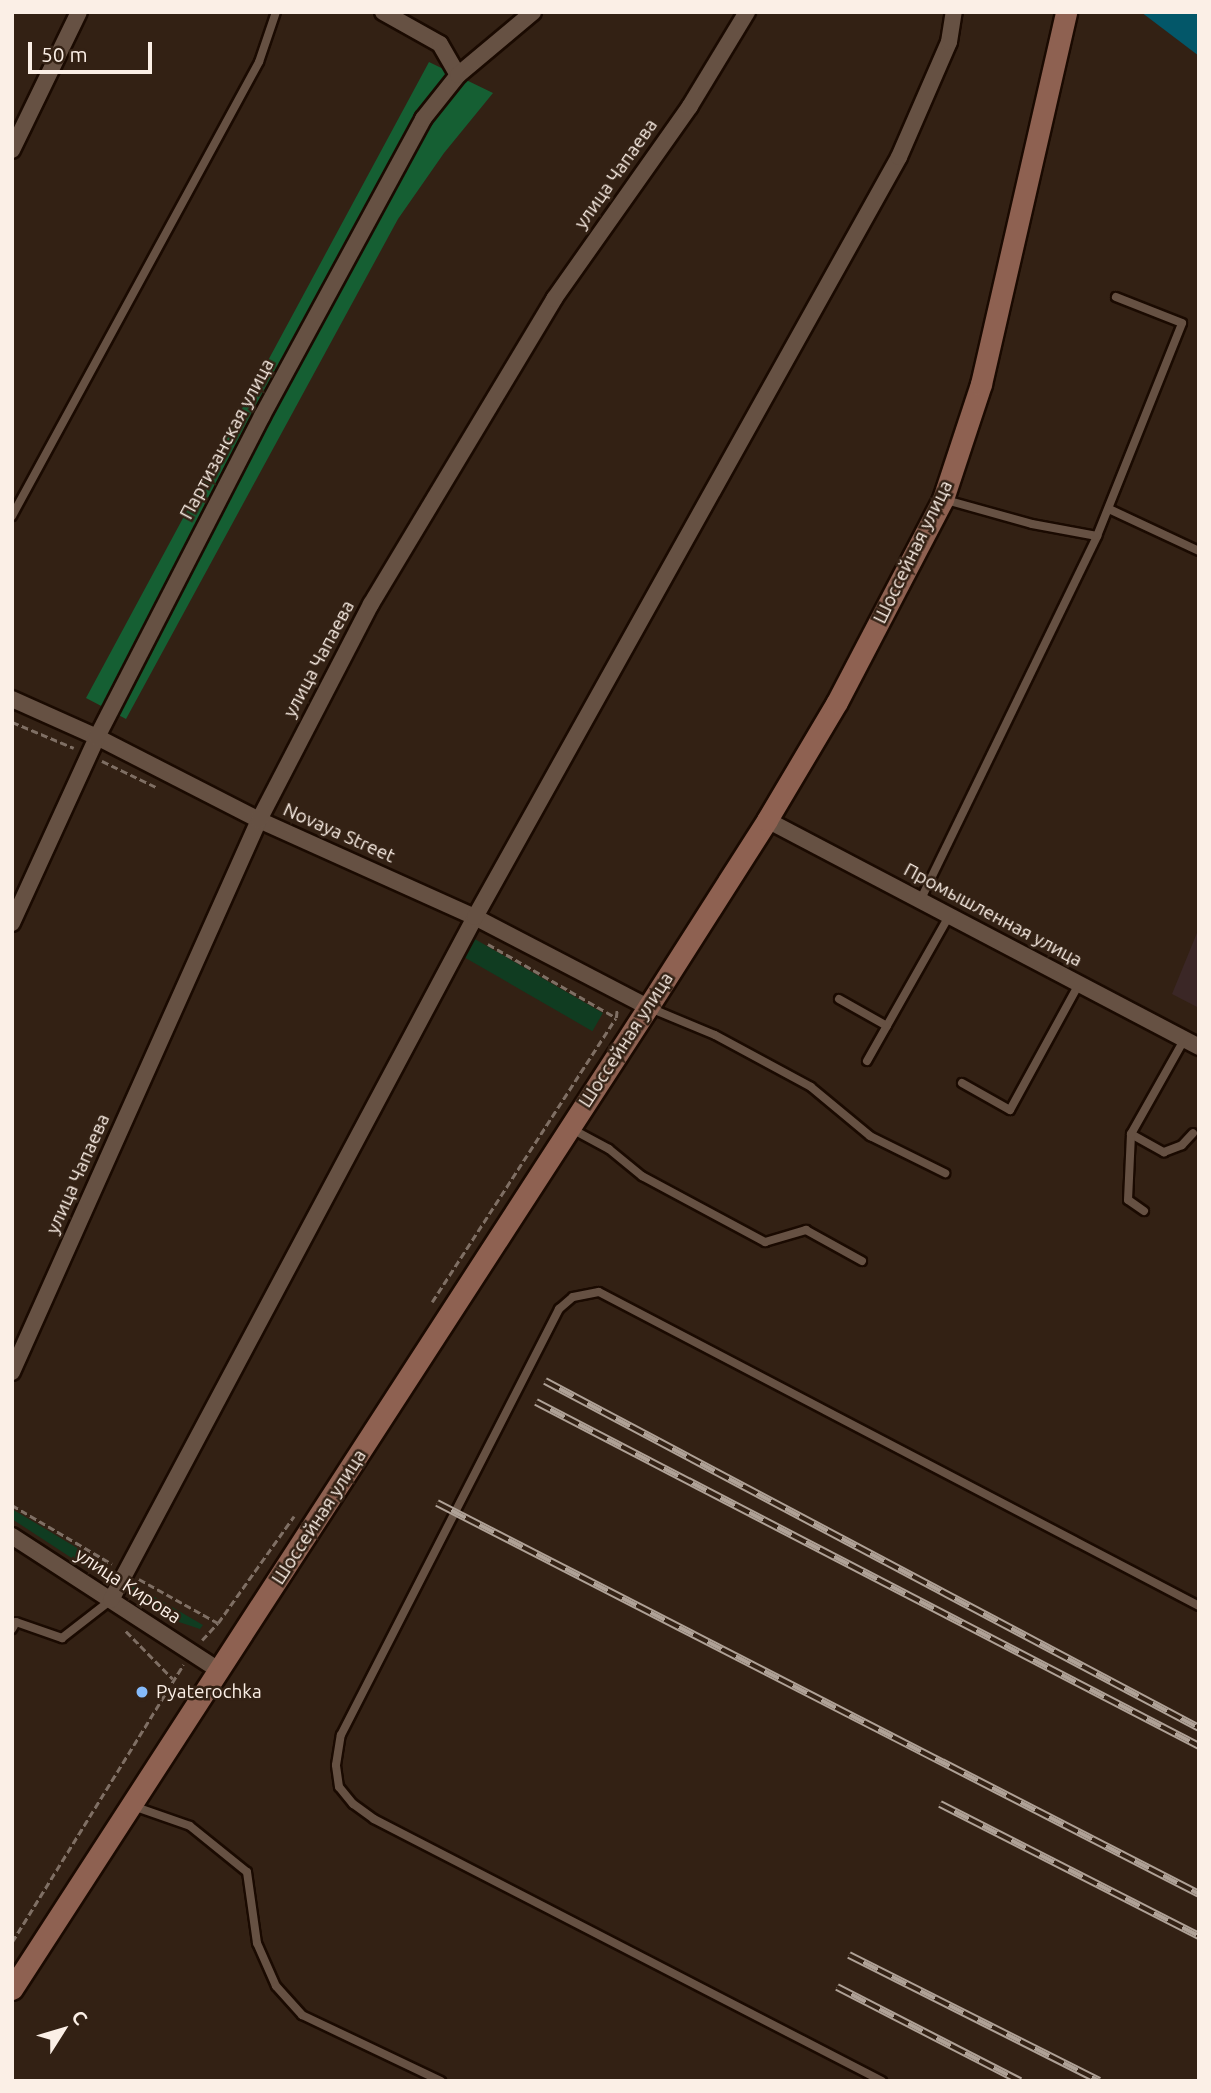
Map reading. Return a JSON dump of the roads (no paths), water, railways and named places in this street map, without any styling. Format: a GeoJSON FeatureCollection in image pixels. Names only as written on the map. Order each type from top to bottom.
{"type":"FeatureCollection","features":[{"type":"Feature","properties":{"kind":"main road","name":"Шоссейная улица"},"geometry":{"type":"LineString","coordinates":[[12,1989],[648,1007],[767,820],[837,702],[943,499],[981,384],[1066,12]]}},
{"type":"Feature","properties":{"kind":"street"},"geometry":{"type":"LineString","coordinates":[[12,150],[79,12]]}},
{"type":"Feature","properties":{"kind":"street"},"geometry":{"type":"LineString","coordinates":[[383,12],[440,44],[458,75]]}},
{"type":"Feature","properties":{"kind":"street","name":"Партизанская улица"},"geometry":{"type":"LineString","coordinates":[[12,923],[97,737],[262,416],[423,119],[458,75],[533,12]]}},
{"type":"Feature","properties":{"kind":"street","name":"улица Чапаева"},"geometry":{"type":"LineString","coordinates":[[12,1372],[259,820],[371,604],[554,299],[690,106],[747,12]]}},
{"type":"Feature","properties":{"kind":"street"},"geometry":{"type":"LineString","coordinates":[[111,1600],[475,917],[899,157],[949,42],[954,12]]}},
{"type":"Feature","properties":{"kind":"street","name":"Novaya Street"},"geometry":{"type":"LineString","coordinates":[[12,699],[97,737],[259,820],[475,917],[648,1007]]}},
{"type":"Feature","properties":{"kind":"street","name":"Промышленная улица"},"geometry":{"type":"LineString","coordinates":[[767,820],[1191,1044]]}},
{"type":"Feature","properties":{"kind":"street","name":"улица Кирова"},"geometry":{"type":"LineString","coordinates":[[12,1536],[220,1671]]}},
{"type":"Feature","properties":{"kind":"lane"},"geometry":{"type":"LineString","coordinates":[[12,516],[259,62],[276,12]]}},
{"type":"Feature","properties":{"kind":"lane"},"geometry":{"type":"LineString","coordinates":[[920,901],[1097,536],[1182,323],[1116,297]]}},
{"type":"Feature","properties":{"kind":"lane"},"geometry":{"type":"LineString","coordinates":[[943,499],[1032,524],[1097,536]]}},
{"type":"Feature","properties":{"kind":"lane"},"geometry":{"type":"LineString","coordinates":[[1109,509],[1199,551]]}},
{"type":"Feature","properties":{"kind":"lane"},"geometry":{"type":"LineString","coordinates":[[867,1061],[949,916]]}},
{"type":"Feature","properties":{"kind":"lane"},"geometry":{"type":"LineString","coordinates":[[962,1083],[1010,1110],[1079,984]]}},
{"type":"Feature","properties":{"kind":"lane"},"geometry":{"type":"LineString","coordinates":[[839,999],[887,1026]]}},
{"type":"Feature","properties":{"kind":"lane"},"geometry":{"type":"LineString","coordinates":[[648,1007],[715,1035],[811,1087],[870,1136],[945,1173]]}},
{"type":"Feature","properties":{"kind":"lane"},"geometry":{"type":"LineString","coordinates":[[1144,1210],[1128,1200],[1131,1134],[1191,1044]]}},
{"type":"Feature","properties":{"kind":"lane"},"geometry":{"type":"LineString","coordinates":[[570,1128],[609,1149],[642,1176],[765,1242],[806,1230],[862,1261]]}},
{"type":"Feature","properties":{"kind":"lane"},"geometry":{"type":"LineString","coordinates":[[1131,1134],[1164,1153],[1182,1144],[1193,1133]]}},
{"type":"Feature","properties":{"kind":"lane"},"geometry":{"type":"LineString","coordinates":[[882,2081],[374,1819],[353,1804],[339,1787],[336,1765],[341,1735],[559,1308],[573,1297],[599,1292],[1199,1606]]}},
{"type":"Feature","properties":{"kind":"lane"},"geometry":{"type":"LineString","coordinates":[[12,1629],[16,1622],[62,1638],[111,1600]]}},
{"type":"Feature","properties":{"kind":"lane"},"geometry":{"type":"LineString","coordinates":[[133,1806],[190,1826],[247,1872],[257,1943],[276,1986],[302,2015],[441,2081]]}},
{"type":"Feature","properties":{"kind":"water"},"geometry":{"type":"Polygon","coordinates":[[[1141,12],[1199,12],[1199,56],[1141,12]]]}},
{"type":"Feature","properties":{"kind":"railway"},"geometry":{"type":"LineString","coordinates":[[545,1381],[1199,1728]]}},
{"type":"Feature","properties":{"kind":"railway"},"geometry":{"type":"LineString","coordinates":[[536,1402],[1199,1746]]}},
{"type":"Feature","properties":{"kind":"railway"},"geometry":{"type":"LineString","coordinates":[[437,1503],[1199,1894]]}},
{"type":"Feature","properties":{"kind":"railway"},"geometry":{"type":"LineString","coordinates":[[940,1804],[1199,1936]]}},
{"type":"Feature","properties":{"kind":"railway"},"geometry":{"type":"LineString","coordinates":[[849,1955],[1099,2081]]}},
{"type":"Feature","properties":{"kind":"railway"},"geometry":{"type":"LineString","coordinates":[[837,1987],[1020,2081]]}},
{"type":"Feature","properties":{"kind":"place","name":"Pyaterochka"},"geometry":{"type":"Point","coordinates":[142,1692]}}]}
